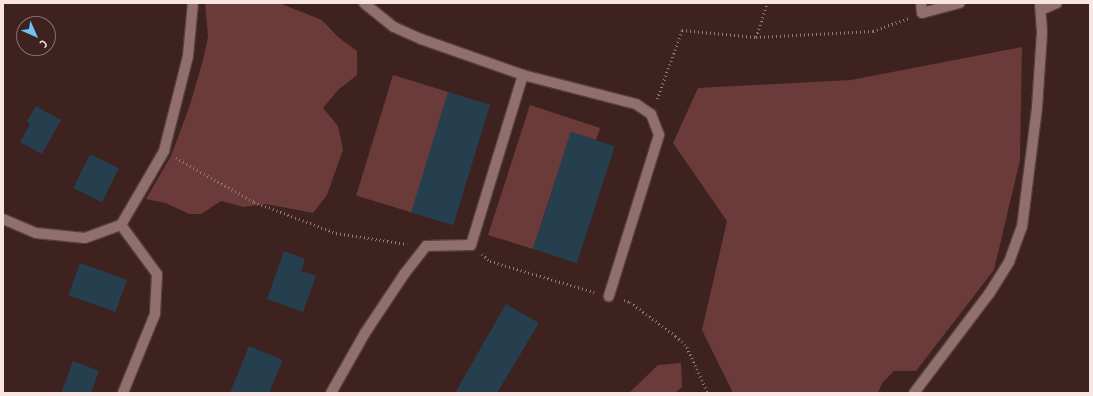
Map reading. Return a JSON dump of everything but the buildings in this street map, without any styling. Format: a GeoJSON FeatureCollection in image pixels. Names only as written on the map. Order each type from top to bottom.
{"type":"FeatureCollection","features":[{"type":"Feature","properties":{"kind":"street"},"geometry":{"type":"LineString","coordinates":[[3,219],[36,233],[85,238],[121,225],[164,151],[188,56],[193,3]]}},
{"type":"Feature","properties":{"kind":"street"},"geometry":{"type":"LineString","coordinates":[[364,3],[394,27],[421,40],[523,76],[636,104],[651,114],[659,135],[609,296]]}},
{"type":"Feature","properties":{"kind":"street"},"geometry":{"type":"LineString","coordinates":[[921,8],[960,3]]}},
{"type":"Feature","properties":{"kind":"street"},"geometry":{"type":"LineString","coordinates":[[914,393],[989,294],[1009,262],[1022,227],[1037,108],[1042,32],[1040,7],[1057,3]]}},
{"type":"Feature","properties":{"kind":"street"},"geometry":{"type":"LineString","coordinates":[[331,393],[364,333],[405,273],[426,246],[471,245],[523,76]]}},
{"type":"Feature","properties":{"kind":"street"},"geometry":{"type":"LineString","coordinates":[[121,225],[157,274],[155,314],[123,393]]}},
{"type":"Feature","properties":{"kind":"path"},"geometry":{"type":"LineString","coordinates":[[756,37],[767,3]]}},
{"type":"Feature","properties":{"kind":"path"},"geometry":{"type":"LineString","coordinates":[[651,114],[682,30],[756,37],[873,31],[921,8]]}},
{"type":"Feature","properties":{"kind":"path"},"geometry":{"type":"LineString","coordinates":[[164,151],[254,202],[336,233],[426,246]]}},
{"type":"Feature","properties":{"kind":"path"},"geometry":{"type":"LineString","coordinates":[[471,245],[490,261],[630,302],[676,336],[687,347],[708,393]]}},
{"type":"Feature","properties":{"kind":"shaded area"},"geometry":{"type":"Polygon","coordinates":[[[205,3],[279,3],[322,20],[338,37],[357,51],[357,75],[338,90],[323,108],[338,126],[343,150],[327,195],[313,213],[266,204],[244,207],[221,201],[201,214],[189,214],[166,203],[146,199],[171,156],[189,108],[208,37],[205,3]]]}},
{"type":"Feature","properties":{"kind":"shaded area"},"geometry":{"type":"Polygon","coordinates":[[[1022,47],[1020,160],[994,270],[916,371],[894,371],[882,383],[878,393],[733,393],[702,330],[727,221],[673,143],[698,88],[851,80],[1022,47]]]}},
{"type":"Feature","properties":{"kind":"shaded area"},"geometry":{"type":"Polygon","coordinates":[[[393,75],[448,92],[412,212],[356,195],[393,75]]]}},
{"type":"Feature","properties":{"kind":"shaded area"},"geometry":{"type":"Polygon","coordinates":[[[530,105],[600,128],[596,140],[571,132],[533,249],[488,235],[530,105]]]}},
{"type":"Feature","properties":{"kind":"shaded area"},"geometry":{"type":"Polygon","coordinates":[[[681,363],[682,387],[675,393],[629,393],[658,365],[681,363]]]}}]}
